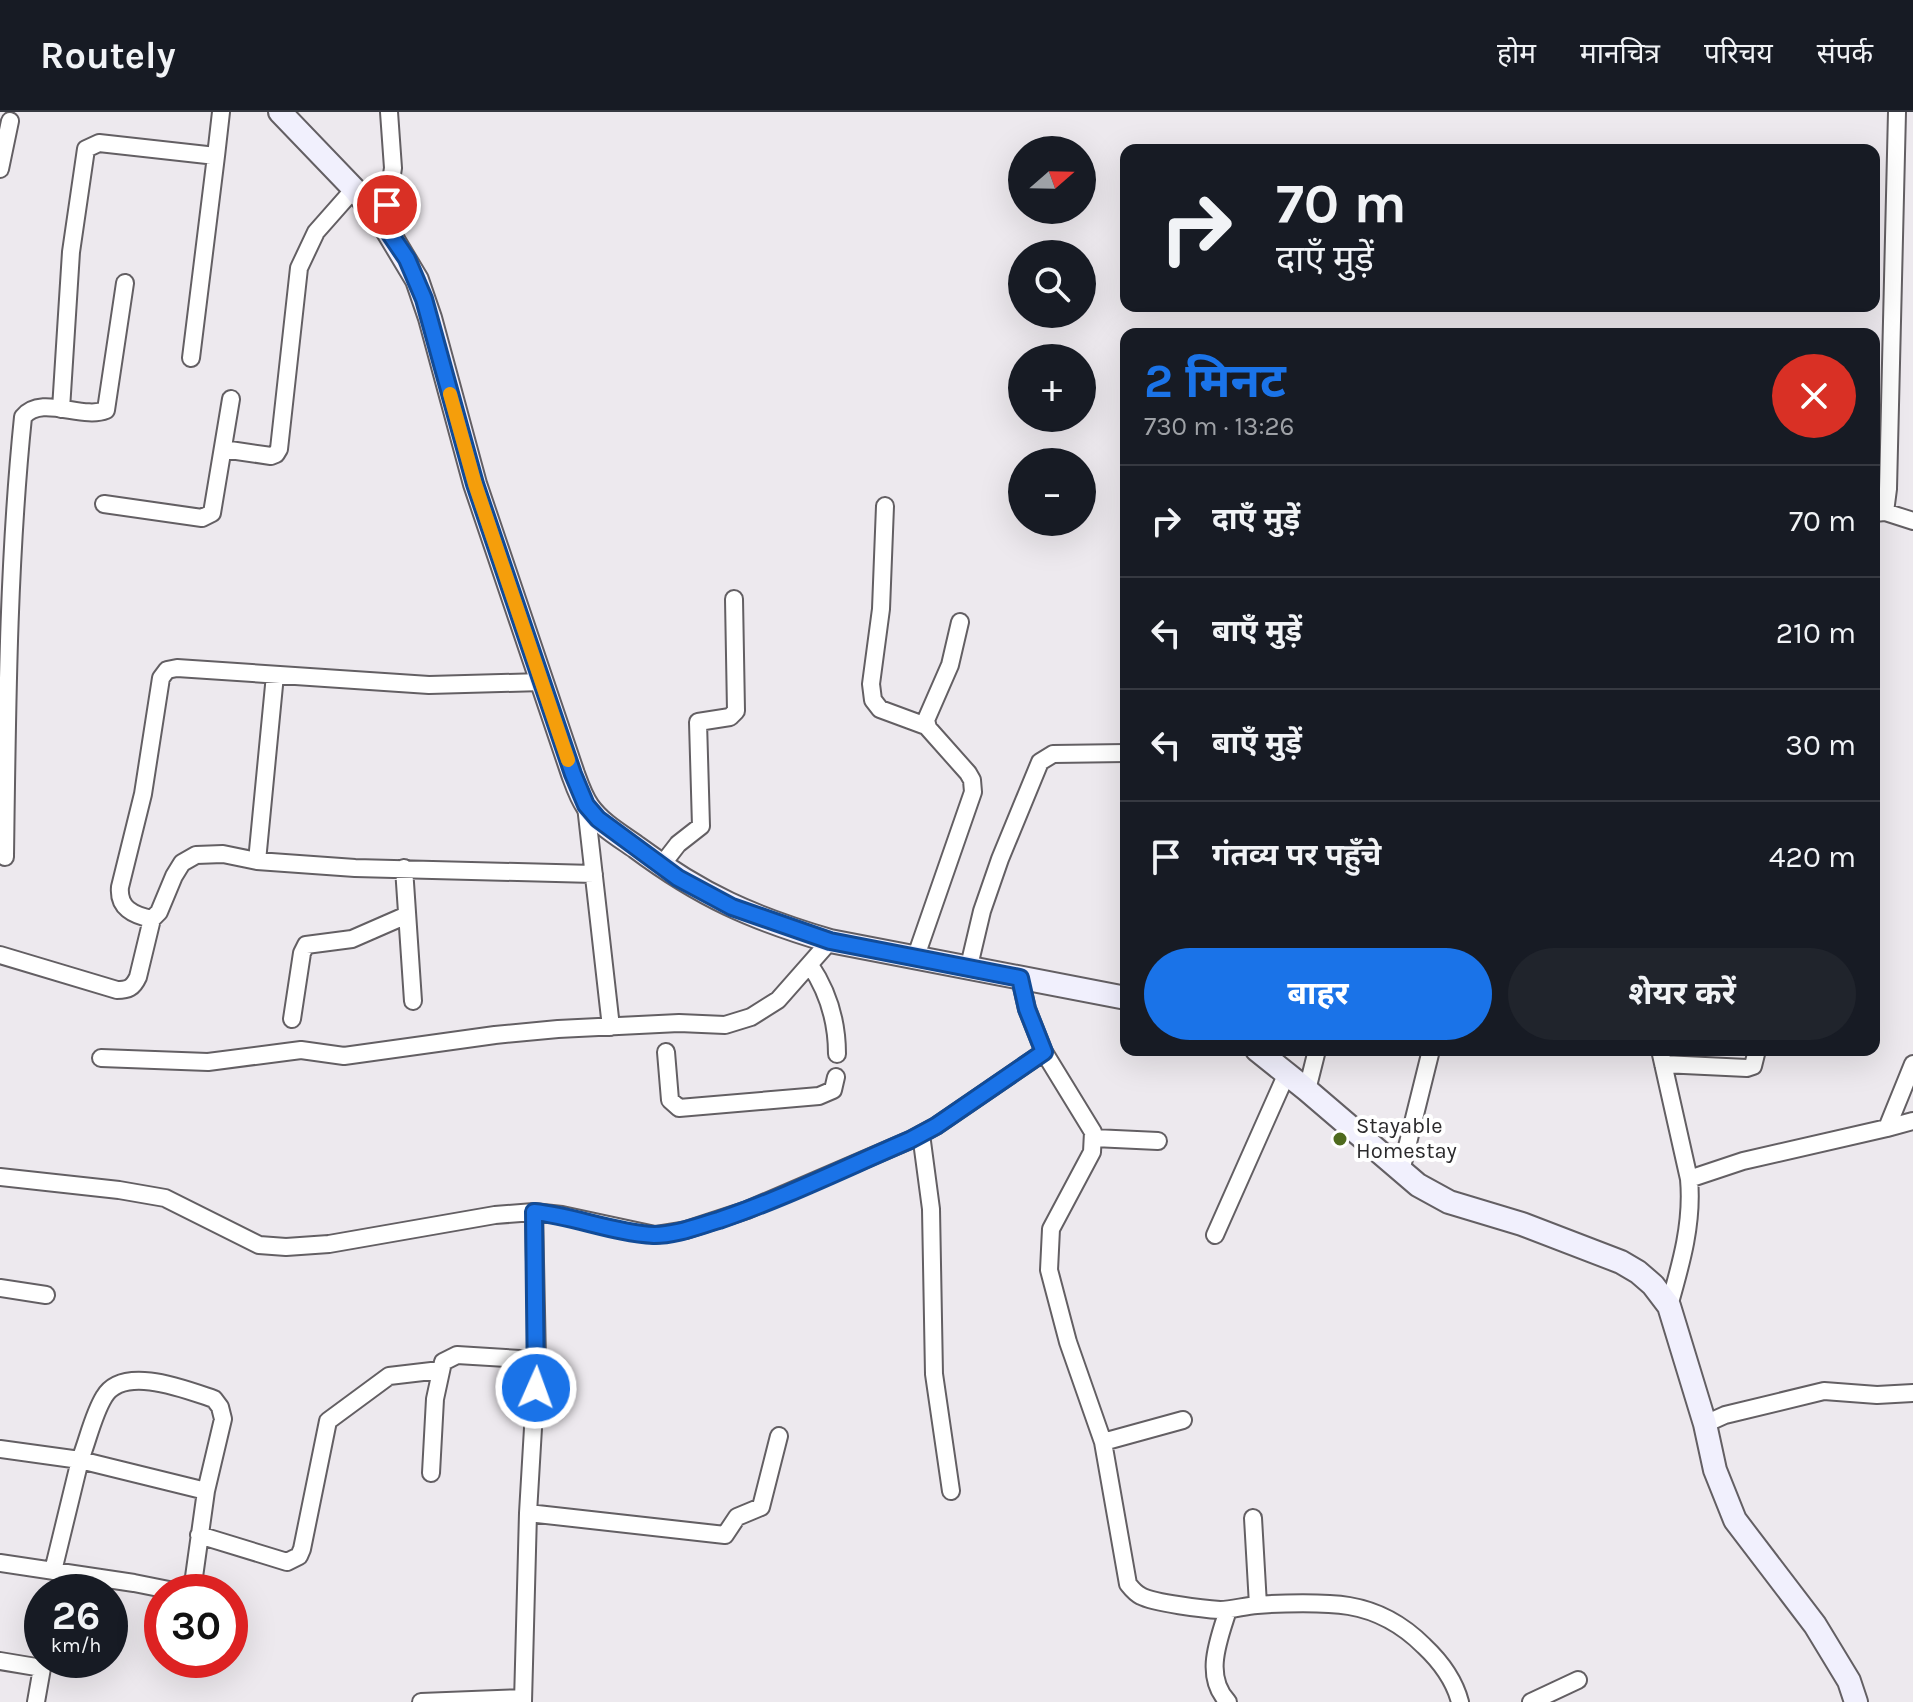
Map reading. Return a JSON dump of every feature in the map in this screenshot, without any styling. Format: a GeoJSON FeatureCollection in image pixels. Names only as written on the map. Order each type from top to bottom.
{"type":"FeatureCollection","features":[{"type":"Feature","properties":{"kind":"street"},"geometry":{"type":"LineString","coordinates":[[191,358],[221,112]]}},
{"type":"Feature","properties":{"kind":"street"},"geometry":{"type":"LineString","coordinates":[[280,112],[384,225],[407,259],[426,305],[475,484],[586,805],[611,1027]]}},
{"type":"Feature","properties":{"kind":"street"},"geometry":{"type":"LineString","coordinates":[[384,225],[393,168],[389,112]]}},
{"type":"Feature","properties":{"kind":"street"},"geometry":{"type":"LineString","coordinates":[[1897,112],[1893,340],[1880,513],[1913,521]]}},
{"type":"Feature","properties":{"kind":"street"},"geometry":{"type":"LineString","coordinates":[[0,169],[10,121]]}},
{"type":"Feature","properties":{"kind":"street"},"geometry":{"type":"LineString","coordinates":[[61,409],[71,252],[86,149],[99,143],[216,156]]}},
{"type":"Feature","properties":{"kind":"street"},"geometry":{"type":"LineString","coordinates":[[223,449],[271,456],[279,449],[299,268],[316,232],[354,189]]}},
{"type":"Feature","properties":{"kind":"street"},"geometry":{"type":"LineString","coordinates":[[5,857],[4,658],[23,417],[37,407],[102,413],[106,410],[125,283]]}},
{"type":"Feature","properties":{"kind":"street"},"geometry":{"type":"LineString","coordinates":[[104,504],[208,517],[215,508],[231,399]]}},
{"type":"Feature","properties":{"kind":"street"},"geometry":{"type":"LineString","coordinates":[[885,506],[881,609],[871,694],[880,709],[926,726],[968,773],[973,792],[916,956]]}},
{"type":"Feature","properties":{"kind":"street"},"geometry":{"type":"LineString","coordinates":[[661,866],[678,844],[701,826],[698,722],[730,717],[736,711],[734,599]]}},
{"type":"Feature","properties":{"kind":"street"},"geometry":{"type":"LineString","coordinates":[[926,726],[927,714],[950,665],[960,622]]}},
{"type":"Feature","properties":{"kind":"street"},"geometry":{"type":"LineString","coordinates":[[152,919],[126,909],[119,895],[143,794],[163,674],[177,668],[429,685],[543,682]]}},
{"type":"Feature","properties":{"kind":"street"},"geometry":{"type":"LineString","coordinates":[[257,861],[275,675]]}},
{"type":"Feature","properties":{"kind":"street"},"geometry":{"type":"LineString","coordinates":[[969,966],[995,872],[1040,762],[1053,754],[1120,753]]}},
{"type":"Feature","properties":{"kind":"street"},"geometry":{"type":"LineString","coordinates":[[586,805],[598,819],[661,866],[708,896],[732,907],[830,941],[1120,997]]}},
{"type":"Feature","properties":{"kind":"street"},"geometry":{"type":"LineString","coordinates":[[0,955],[117,990],[126,990],[135,984],[138,977],[152,919],[159,912],[174,876],[189,857],[209,853],[257,861],[355,868],[594,874]]}},
{"type":"Feature","properties":{"kind":"street"},"geometry":{"type":"LineString","coordinates":[[404,868],[413,1001]]}},
{"type":"Feature","properties":{"kind":"street"},"geometry":{"type":"LineString","coordinates":[[292,1019],[302,953],[306,945],[352,939],[407,915]]}},
{"type":"Feature","properties":{"kind":"street"},"geometry":{"type":"LineString","coordinates":[[101,1058],[208,1062],[301,1050],[344,1056],[495,1035],[679,1023],[725,1025],[751,1017],[778,1000],[830,941]]}},
{"type":"Feature","properties":{"kind":"street"},"geometry":{"type":"LineString","coordinates":[[810,965],[828,997],[837,1036],[837,1054]]}},
{"type":"Feature","properties":{"kind":"street"},"geometry":{"type":"LineString","coordinates":[[1020,978],[1027,1009],[1044,1052],[1080,1106],[1094,1138],[1092,1152],[1051,1229],[1049,1270],[1068,1342],[1103,1442],[1128,1584],[1133,1591],[1148,1599],[1228,1610],[1258,1605],[1349,1606],[1393,1620],[1435,1656],[1451,1677],[1460,1702]]}},
{"type":"Feature","properties":{"kind":"street"},"geometry":{"type":"LineString","coordinates":[[666,1052],[670,1100],[679,1108],[819,1096],[833,1090],[836,1077]]}},
{"type":"Feature","properties":{"kind":"street"},"geometry":{"type":"LineString","coordinates":[[0,1177],[165,1198],[259,1245],[329,1244],[495,1215],[534,1212],[655,1235],[678,1232],[747,1210],[921,1134],[1044,1052]]}},
{"type":"Feature","properties":{"kind":"street"},"geometry":{"type":"LineString","coordinates":[[1265,1056],[1418,1185],[1449,1202],[1522,1224],[1621,1262],[1653,1285],[1669,1306],[1705,1424],[1715,1470],[1735,1520],[1815,1625],[1849,1681],[1856,1702]]}},
{"type":"Feature","properties":{"kind":"street"},"geometry":{"type":"LineString","coordinates":[[1307,1090],[1316,1056]]}},
{"type":"Feature","properties":{"kind":"street"},"geometry":{"type":"LineString","coordinates":[[1401,1171],[1430,1056]]}},
{"type":"Feature","properties":{"kind":"street"},"geometry":{"type":"LineString","coordinates":[[1669,1306],[1689,1225],[1689,1179],[1661,1057],[1747,1068],[1753,1066],[1756,1056]]}},
{"type":"Feature","properties":{"kind":"street"},"geometry":{"type":"LineString","coordinates":[[1887,1128],[1913,1064]]}},
{"type":"Feature","properties":{"kind":"street"},"geometry":{"type":"LineString","coordinates":[[1215,1235],[1287,1073]]}},
{"type":"Feature","properties":{"kind":"street"},"geometry":{"type":"LineString","coordinates":[[1689,1179],[1743,1161],[1913,1121]]}},
{"type":"Feature","properties":{"kind":"street"},"geometry":{"type":"LineString","coordinates":[[921,1134],[931,1209],[934,1374],[951,1491]]}},
{"type":"Feature","properties":{"kind":"street"},"geometry":{"type":"LineString","coordinates":[[1094,1138],[1158,1141]]}},
{"type":"Feature","properties":{"kind":"street"},"geometry":{"type":"LineString","coordinates":[[421,1702],[523,1700],[528,1513],[537,1360],[534,1212]]}},
{"type":"Feature","properties":{"kind":"street"},"geometry":{"type":"LineString","coordinates":[[0,1288],[46,1295]]}},
{"type":"Feature","properties":{"kind":"street"},"geometry":{"type":"LineString","coordinates":[[431,1473],[443,1362],[457,1355],[537,1360]]}},
{"type":"Feature","properties":{"kind":"street"},"geometry":{"type":"LineString","coordinates":[[199,1535],[287,1562],[293,1560],[302,1549],[328,1421],[389,1376],[440,1370]]}},
{"type":"Feature","properties":{"kind":"street"},"geometry":{"type":"LineString","coordinates":[[53,1571],[80,1460],[108,1391],[122,1382],[154,1382],[214,1399],[223,1419],[206,1491],[194,1574]]}},
{"type":"Feature","properties":{"kind":"street"},"geometry":{"type":"LineString","coordinates":[[1705,1424],[1725,1415],[1824,1391],[1877,1395],[1913,1393]]}},
{"type":"Feature","properties":{"kind":"street"},"geometry":{"type":"LineString","coordinates":[[1103,1442],[1183,1420]]}},
{"type":"Feature","properties":{"kind":"street"},"geometry":{"type":"LineString","coordinates":[[528,1513],[725,1535],[737,1517],[761,1507],[779,1436]]}},
{"type":"Feature","properties":{"kind":"street"},"geometry":{"type":"LineString","coordinates":[[0,1449],[80,1460],[206,1491]]}},
{"type":"Feature","properties":{"kind":"street"},"geometry":{"type":"LineString","coordinates":[[1253,1518],[1258,1605]]}},
{"type":"Feature","properties":{"kind":"street"},"geometry":{"type":"LineString","coordinates":[[0,1563],[144,1586]]}},
{"type":"Feature","properties":{"kind":"street"},"geometry":{"type":"LineString","coordinates":[[1228,1610],[1214,1665],[1220,1691],[1228,1702]]}},
{"type":"Feature","properties":{"kind":"street"},"geometry":{"type":"LineString","coordinates":[[0,1661],[42,1668],[36,1702]]}},
{"type":"Feature","properties":{"kind":"street"},"geometry":{"type":"LineString","coordinates":[[1531,1702],[1578,1680]]}},
{"type":"Feature","properties":{"kind":"slow traffic"},"geometry":{"type":"LineString","coordinates":[[450,394],[475,484],[568,760]]}},
{"type":"Feature","properties":{"kind":"place","name":"Stayable Homestay"},"geometry":{"type":"Point","coordinates":[1340,1139]}},
{"type":"Feature","properties":{"kind":"route"},"geometry":{"type":"LineString","coordinates":[[387,205],[384,225],[407,259],[424,299],[475,484],[586,805],[598,819],[678,878],[747,914],[830,941],[1020,978],[1027,1009],[1044,1052],[936,1126],[910,1140],[747,1210],[686,1230],[655,1235],[534,1212],[536,1388]]}}]}
